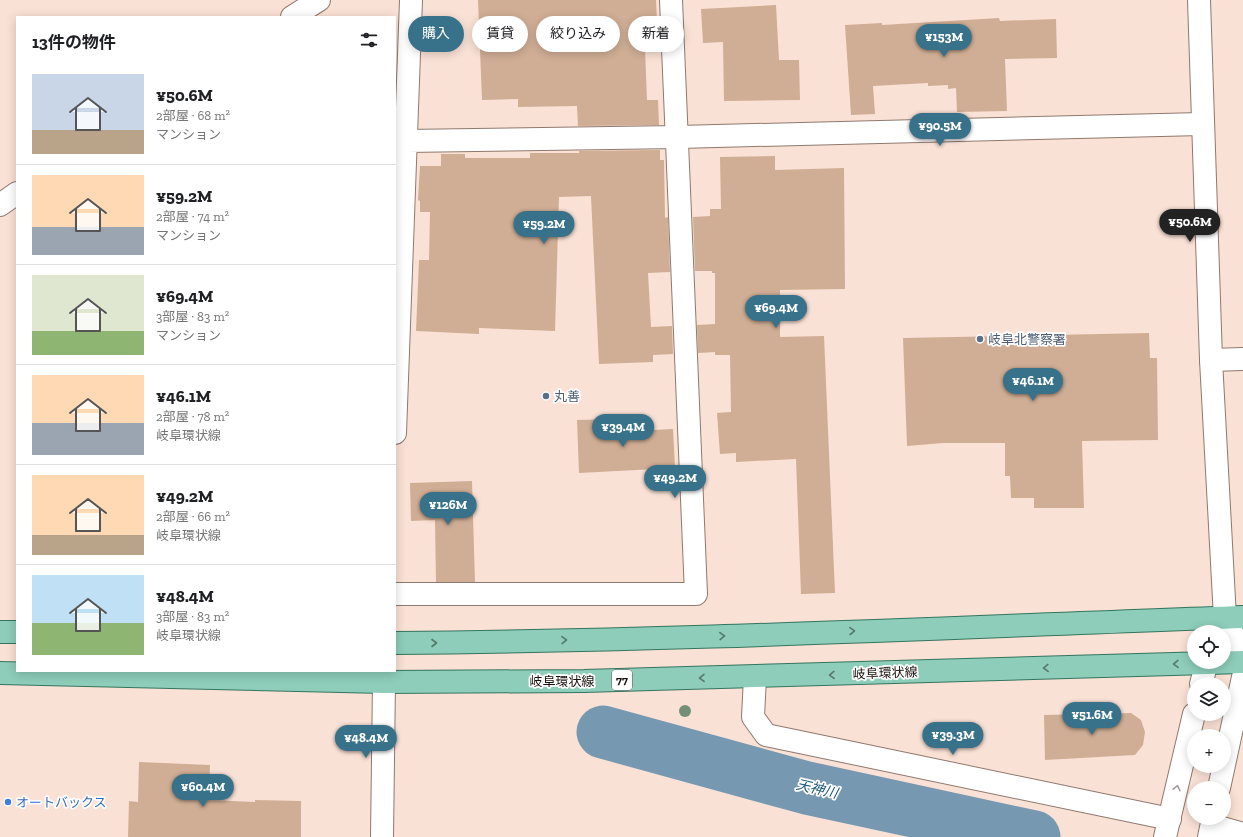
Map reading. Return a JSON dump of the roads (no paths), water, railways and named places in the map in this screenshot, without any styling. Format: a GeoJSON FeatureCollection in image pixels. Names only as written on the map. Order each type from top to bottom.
{"type":"FeatureCollection","features":[{"type":"Feature","properties":{"kind":"main road"},"geometry":{"type":"LineString","coordinates":[[396,643],[489,642],[1229,622]]}},
{"type":"Feature","properties":{"kind":"main road"},"geometry":{"type":"LineString","coordinates":[[0,632],[16,632]]}},
{"type":"Feature","properties":{"kind":"main road","name":"岐阜環状線"},"geometry":{"type":"LineString","coordinates":[[0,673],[384,682],[584,681],[1205,670],[1243,662]]}},
{"type":"Feature","properties":{"kind":"street"},"geometry":{"type":"LineString","coordinates":[[294,16],[319,0]]}},
{"type":"Feature","properties":{"kind":"street"},"geometry":{"type":"LineString","coordinates":[[396,376],[398,261],[406,141],[411,0]]}},
{"type":"Feature","properties":{"kind":"street"},"geometry":{"type":"LineString","coordinates":[[396,594],[696,594],[678,137],[671,0]]}},
{"type":"Feature","properties":{"kind":"street"},"geometry":{"type":"LineString","coordinates":[[1199,0],[1211,360],[1229,622],[1243,655]]}},
{"type":"Feature","properties":{"kind":"street"},"geometry":{"type":"LineString","coordinates":[[406,141],[678,137],[1202,124]]}},
{"type":"Feature","properties":{"kind":"street"},"geometry":{"type":"LineString","coordinates":[[0,205],[16,194]]}},
{"type":"Feature","properties":{"kind":"street"},"geometry":{"type":"LineString","coordinates":[[1211,360],[1243,359]]}},
{"type":"Feature","properties":{"kind":"street"},"geometry":{"type":"LineString","coordinates":[[755,677],[754,717],[766,735],[1168,827],[1192,721]]}},
{"type":"Feature","properties":{"kind":"street"},"geometry":{"type":"LineString","coordinates":[[1221,781],[1243,677]]}},
{"type":"Feature","properties":{"kind":"street"},"geometry":{"type":"LineString","coordinates":[[382,837],[384,682]]}},
{"type":"Feature","properties":{"kind":"street"},"geometry":{"type":"LineString","coordinates":[[1211,827],[1243,834]]}},
{"type":"Feature","properties":{"kind":"waterway","name":"天神川"},"geometry":{"type":"LineString","coordinates":[[603,732],[807,788],[1034,837]]}},
{"type":"Feature","properties":{"kind":"place","name":"岐阜北警察署"},"geometry":{"type":"Point","coordinates":[980,339]}},
{"type":"Feature","properties":{"kind":"place","name":"丸善"},"geometry":{"type":"Point","coordinates":[546,396]}},
{"type":"Feature","properties":{"kind":"place","name":"オートバックス"},"geometry":{"type":"Point","coordinates":[8,802]}}]}
